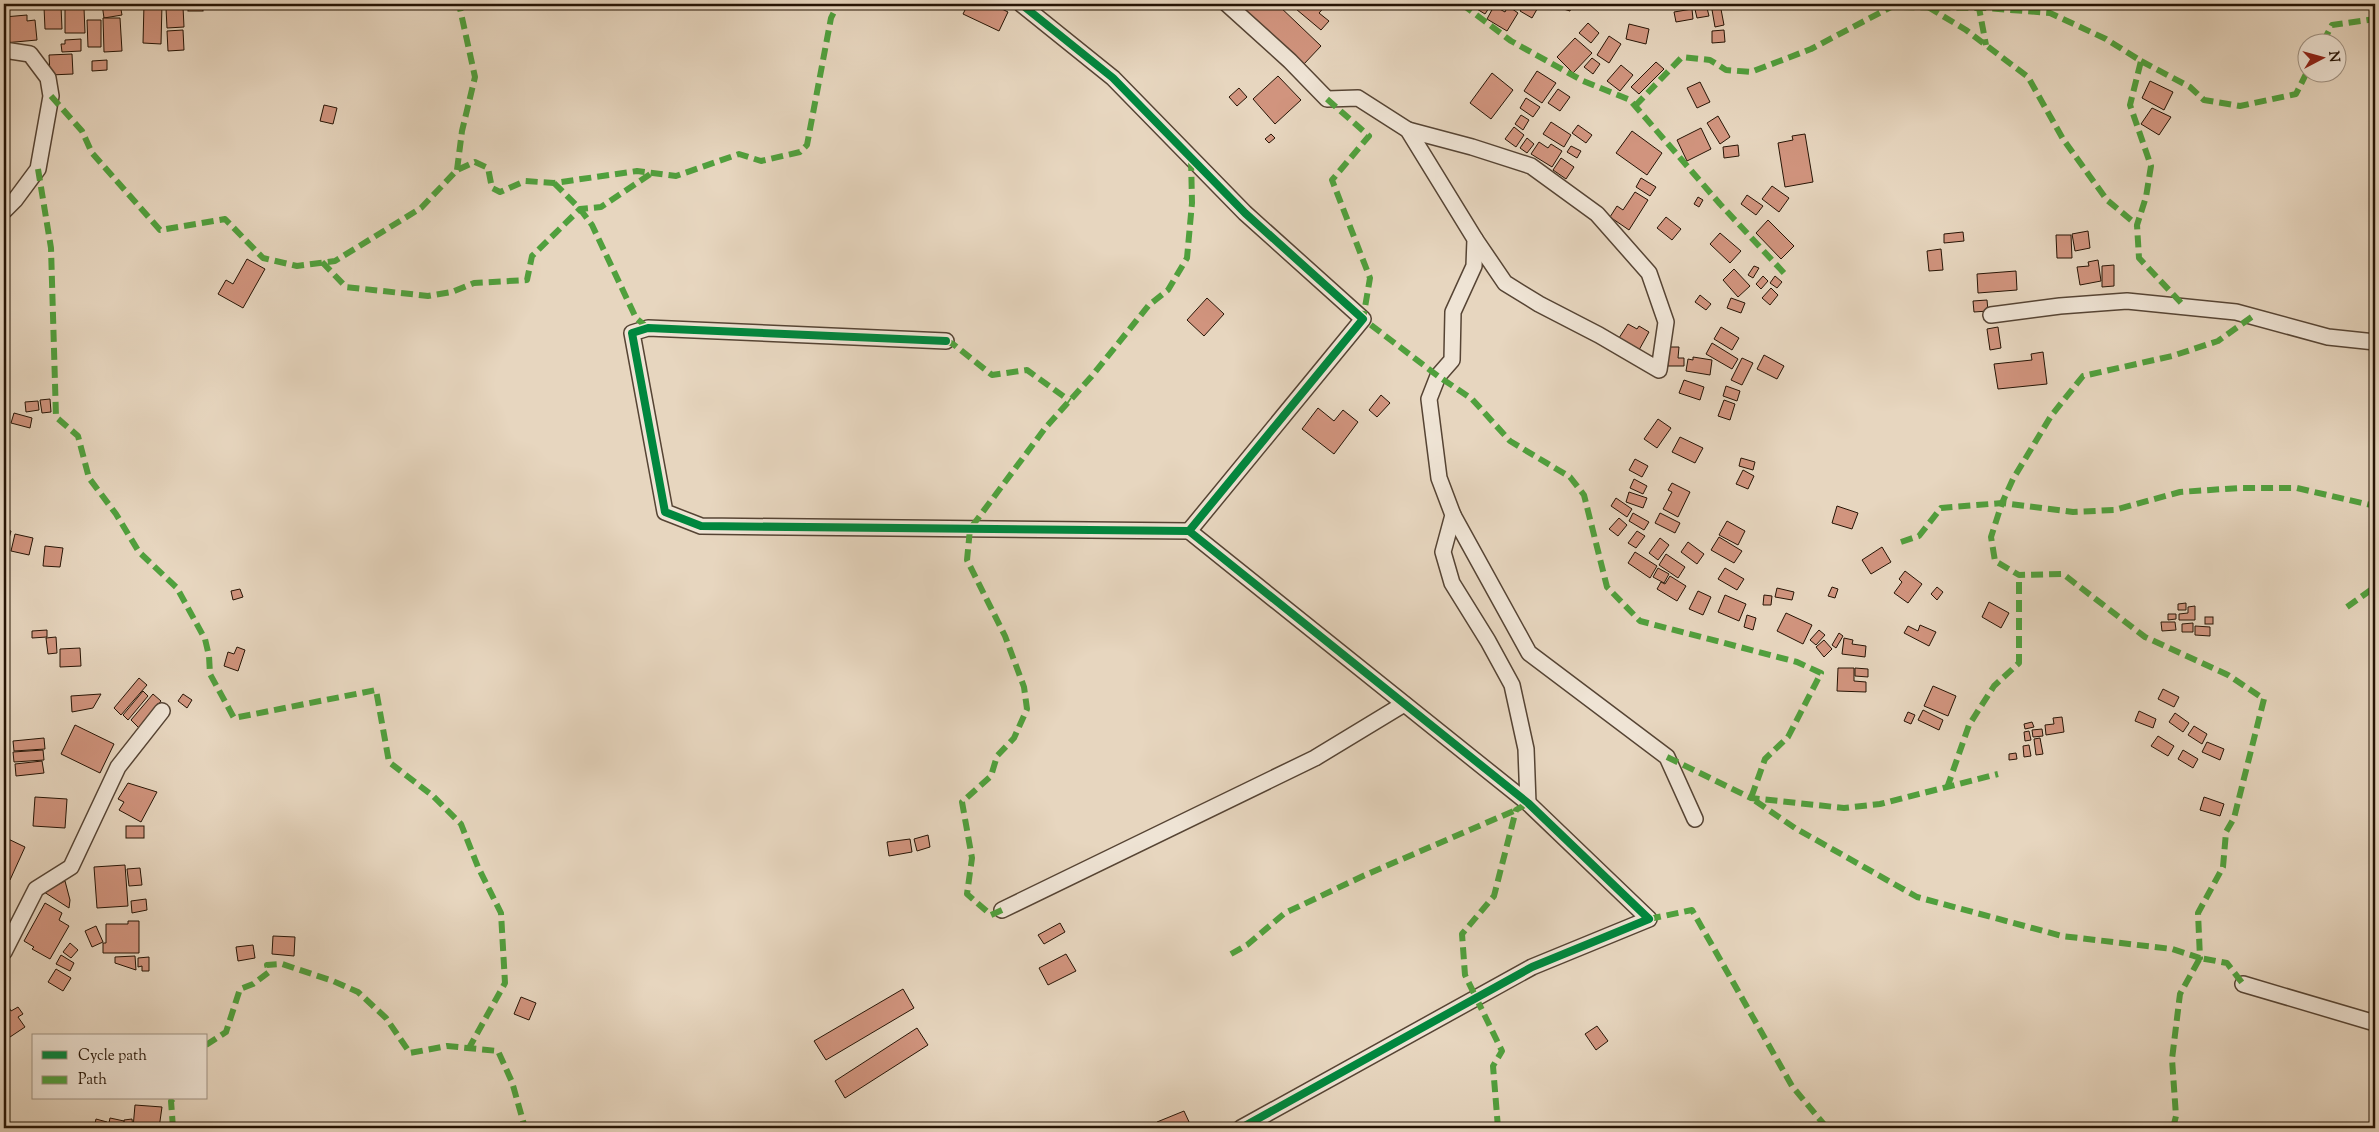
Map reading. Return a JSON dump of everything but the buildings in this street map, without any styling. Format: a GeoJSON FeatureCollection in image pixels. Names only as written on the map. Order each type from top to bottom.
{"type":"FeatureCollection","features":[{"type":"Feature","properties":{"kind":"street"},"geometry":{"type":"LineString","coordinates":[[1020,4],[1114,78],[1245,213],[1363,319],[1189,531]]}},
{"type":"Feature","properties":{"kind":"street"},"geometry":{"type":"LineString","coordinates":[[1227,4],[1290,61],[1327,99],[1358,98],[1408,130],[1472,147],[1530,166],[1597,214],[1649,273],[1666,322],[1659,370],[1599,335],[1539,304],[1505,282],[1474,239],[1408,130]]}},
{"type":"Feature","properties":{"kind":"street"},"geometry":{"type":"LineString","coordinates":[[4,50],[30,54],[48,78],[51,96],[38,169],[16,200],[4,212]]}},
{"type":"Feature","properties":{"kind":"street"},"geometry":{"type":"LineString","coordinates":[[1474,239],[1474,266],[1453,312],[1452,360],[1438,376],[1429,399],[1439,478],[1453,515],[1529,653],[1667,757],[1695,819]]}},
{"type":"Feature","properties":{"kind":"street"},"geometry":{"type":"LineString","coordinates":[[1990,315],[2060,306],[2127,301],[2236,312],[2328,337],[2375,342]]}},
{"type":"Feature","properties":{"kind":"street"},"geometry":{"type":"LineString","coordinates":[[946,341],[648,328],[632,334],[666,512],[700,526],[1189,531],[1528,803],[1649,919],[1532,967],[1241,1128]]}},
{"type":"Feature","properties":{"kind":"street"},"geometry":{"type":"LineString","coordinates":[[1453,515],[1443,552],[1452,583],[1488,641],[1512,685],[1526,749],[1528,803]]}},
{"type":"Feature","properties":{"kind":"street"},"geometry":{"type":"LineString","coordinates":[[1002,910],[1315,758],[1404,704]]}},
{"type":"Feature","properties":{"kind":"street"},"geometry":{"type":"LineString","coordinates":[[4,952],[36,889],[72,867],[118,767],[162,711]]}},
{"type":"Feature","properties":{"kind":"street"},"geometry":{"type":"LineString","coordinates":[[2242,984],[2375,1023]]}},
{"type":"Feature","properties":{"kind":"marked path"},"geometry":{"type":"LineString","coordinates":[[457,170],[462,131],[475,77],[459,4]]}},
{"type":"Feature","properties":{"kind":"marked path"},"geometry":{"type":"LineString","coordinates":[[51,96],[82,131],[92,153],[160,230],[225,219],[263,258],[297,266],[335,261],[421,208],[457,170],[475,162],[488,168],[492,188],[500,192],[525,181],[554,183],[637,171],[676,176],[739,154],[761,161],[800,152],[807,145],[831,18],[838,4]]}},
{"type":"Feature","properties":{"kind":"marked path"},"geometry":{"type":"LineString","coordinates":[[1462,4],[1511,41],[1583,81],[1630,100],[1720,204],[1784,273]]}},
{"type":"Feature","properties":{"kind":"marked path"},"geometry":{"type":"LineString","coordinates":[[1976,5],[1979,8],[1986,45]]}},
{"type":"Feature","properties":{"kind":"marked path"},"geometry":{"type":"LineString","coordinates":[[1635,106],[1682,57],[1710,60],[1726,70],[1751,72],[1811,49],[1891,7],[1986,8],[2050,13],[2106,39],[2141,61],[2130,105],[2151,166],[2146,197],[2137,225],[2139,258],[2184,306]]}},
{"type":"Feature","properties":{"kind":"marked path"},"geometry":{"type":"LineString","coordinates":[[1928,7],[1966,30],[2028,77],[2063,139],[2107,200],[2137,225]]}},
{"type":"Feature","properties":{"kind":"marked path"},"geometry":{"type":"LineString","coordinates":[[2328,32],[2332,25],[2375,19]]}},
{"type":"Feature","properties":{"kind":"marked path"},"geometry":{"type":"LineString","coordinates":[[2141,61],[2190,87],[2204,100],[2240,106],[2296,94],[2302,82]]}},
{"type":"Feature","properties":{"kind":"marked path"},"geometry":{"type":"LineString","coordinates":[[1327,99],[1369,136],[1332,180],[1370,278],[1363,319],[1438,376],[1472,399],[1510,441],[1570,477],[1584,495],[1607,587],[1640,621],[1797,662],[1821,673],[1788,737],[1765,759],[1751,798],[1795,828],[1917,897],[2062,936],[2172,949],[2200,958],[2198,913],[2223,867],[2226,832],[2234,818],[2264,699],[2228,675],[2145,637],[2063,574],[2019,575],[1995,561],[1991,537],[2002,503],[2013,479],[2051,416],[2083,376],[2172,356],[2218,341],[2253,316]]}},
{"type":"Feature","properties":{"kind":"marked path"},"geometry":{"type":"LineString","coordinates":[[1002,910],[991,915],[967,894],[972,858],[962,802],[991,776],[997,756],[1014,738],[1027,709],[1024,687],[1005,636],[967,560],[970,529],[1046,427],[1091,377],[1149,305],[1168,290],[1187,258],[1192,203],[1191,157]]}},
{"type":"Feature","properties":{"kind":"marked path"},"geometry":{"type":"LineString","coordinates":[[38,169],[51,248],[56,417],[78,436],[89,478],[116,514],[139,552],[177,588],[205,639],[209,656],[210,674],[234,718],[376,690],[389,762],[433,796],[461,824],[478,867],[501,913],[505,983],[469,1048]]}},
{"type":"Feature","properties":{"kind":"marked path"},"geometry":{"type":"LineString","coordinates":[[322,262],[346,287],[428,296],[452,292],[474,283],[527,280],[532,256],[580,209],[601,207],[652,173]]}},
{"type":"Feature","properties":{"kind":"marked path"},"geometry":{"type":"LineString","coordinates":[[554,183],[580,209],[592,225],[636,318],[648,328]]}},
{"type":"Feature","properties":{"kind":"marked path"},"geometry":{"type":"LineString","coordinates":[[946,341],[953,344],[992,375],[1027,370],[1070,401]]}},
{"type":"Feature","properties":{"kind":"marked path"},"geometry":{"type":"LineString","coordinates":[[1901,542],[1919,536],[1941,508],[2002,503],[2073,512],[2114,510],[2180,492],[2239,488],[2297,488],[2375,506]]}},
{"type":"Feature","properties":{"kind":"marked path"},"geometry":{"type":"LineString","coordinates":[[1947,788],[1969,725],[1994,686],[2019,663],[2019,575]]}},
{"type":"Feature","properties":{"kind":"marked path"},"geometry":{"type":"LineString","coordinates":[[2347,607],[2375,587]]}},
{"type":"Feature","properties":{"kind":"marked path"},"geometry":{"type":"LineString","coordinates":[[1667,757],[1751,798],[1844,808],[1880,804],[1998,774]]}},
{"type":"Feature","properties":{"kind":"marked path"},"geometry":{"type":"LineString","coordinates":[[1498,1128],[1493,1066],[1502,1051],[1465,975],[1462,934],[1494,896],[1516,810],[1528,803]]}},
{"type":"Feature","properties":{"kind":"marked path"},"geometry":{"type":"LineString","coordinates":[[1231,954],[1247,945],[1285,913],[1363,876],[1516,810]]}},
{"type":"Feature","properties":{"kind":"marked path"},"geometry":{"type":"LineString","coordinates":[[1649,919],[1692,910],[1792,1086],[1827,1128]]}},
{"type":"Feature","properties":{"kind":"marked path"},"geometry":{"type":"LineString","coordinates":[[2173,1128],[2176,1116],[2172,1059],[2180,994],[2200,958],[2227,963],[2243,984]]}},
{"type":"Feature","properties":{"kind":"marked path"},"geometry":{"type":"LineString","coordinates":[[208,1044],[226,1032],[240,989],[253,984],[269,972],[267,965],[282,964],[333,981],[358,992],[386,1018],[410,1053],[447,1046],[498,1051],[512,1082],[525,1128]]}},
{"type":"Feature","properties":{"kind":"marked path"},"geometry":{"type":"LineString","coordinates":[[172,1100],[173,1128]]}},
{"type":"Feature","properties":{"kind":"cycle path"},"geometry":{"type":"LineString","coordinates":[[1021,4],[1113,78],[1245,213],[1363,319],[1189,531],[1528,803],[1649,919],[1532,967],[1241,1128]]}},
{"type":"Feature","properties":{"kind":"cycle path"},"geometry":{"type":"LineString","coordinates":[[946,341],[648,328],[632,333],[665,512],[701,526],[1189,531]]}}]}
